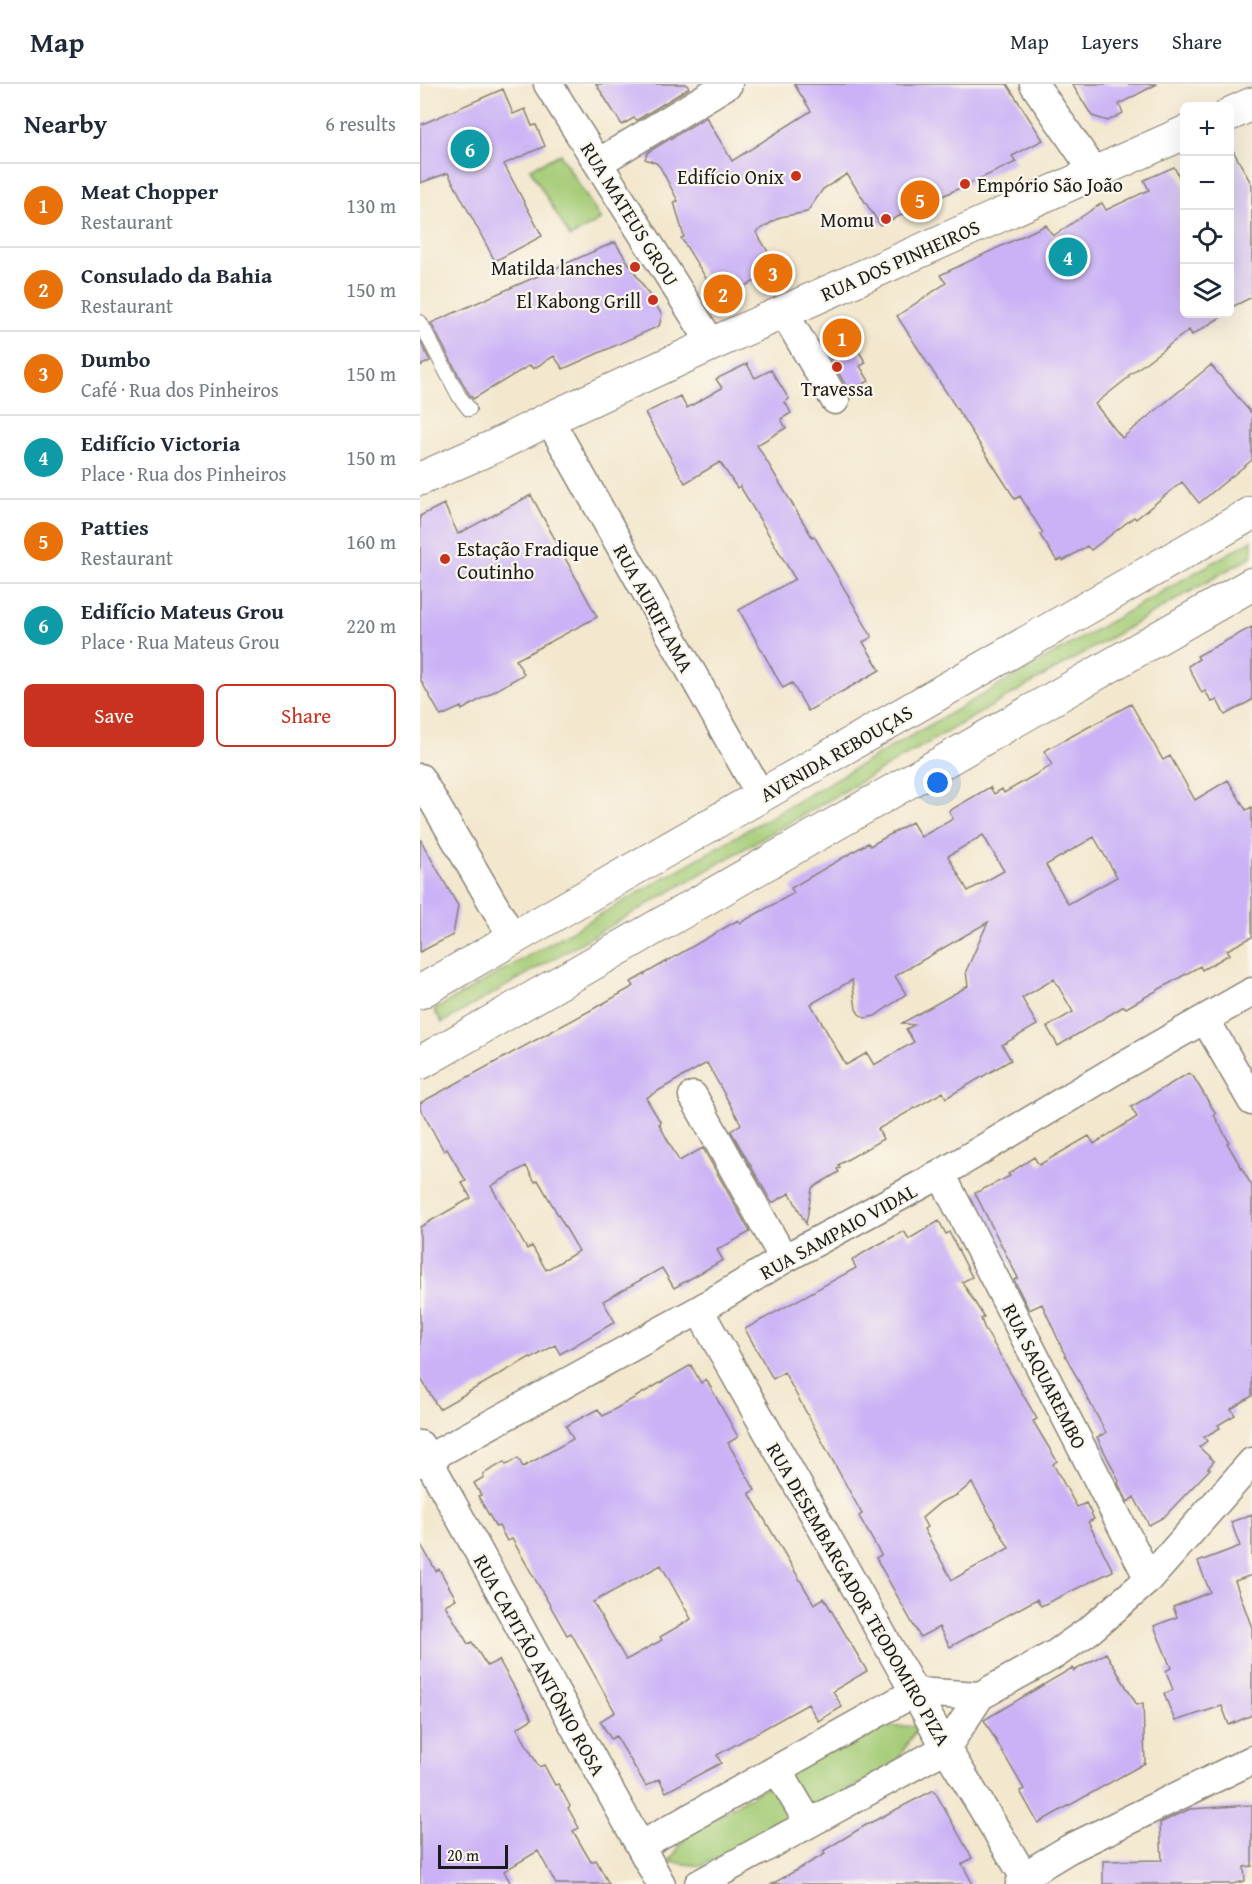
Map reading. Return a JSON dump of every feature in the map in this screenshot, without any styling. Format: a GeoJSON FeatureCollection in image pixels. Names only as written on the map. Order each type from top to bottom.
{"type":"FeatureCollection","features":[{"type":"Feature","properties":{"kind":"main road"},"geometry":{"type":"LineString","coordinates":[[1234,112],[1252,104]]}},
{"type":"Feature","properties":{"kind":"main road","name":"RUA DOS PINHEIROS"},"geometry":{"type":"LineString","coordinates":[[420,479],[495,447],[549,419],[783,311],[1180,136]]}},
{"type":"Feature","properties":{"kind":"main road","name":"AVENIDA REBOUÇAS"},"geometry":{"type":"LineString","coordinates":[[420,992],[1252,513]]}},
{"type":"Feature","properties":{"kind":"main road"},"geometry":{"type":"LineString","coordinates":[[420,1063],[1252,584]]}},
{"type":"Feature","properties":{"kind":"street","name":"RUA MATEUS GROU"},"geometry":{"type":"LineString","coordinates":[[548,84],[712,344]]}},
{"type":"Feature","properties":{"kind":"street"},"geometry":{"type":"LineString","coordinates":[[598,164],[728,84]]}},
{"type":"Feature","properties":{"kind":"street"},"geometry":{"type":"LineString","coordinates":[[1034,84],[1095,172]]}},
{"type":"Feature","properties":{"kind":"street"},"geometry":{"type":"LineString","coordinates":[[783,311],[835,400]]}},
{"type":"Feature","properties":{"kind":"street","name":"RUA AURIFLAMA"},"geometry":{"type":"LineString","coordinates":[[549,419],[761,796]]}},
{"type":"Feature","properties":{"kind":"street"},"geometry":{"type":"LineString","coordinates":[[420,778],[513,938]]}},
{"type":"Feature","properties":{"kind":"street","name":"RUA SAMPAIO VIDAL"},"geometry":{"type":"LineString","coordinates":[[423,1456],[699,1310],[784,1259],[941,1174],[1252,992]]}},
{"type":"Feature","properties":{"kind":"street"},"geometry":{"type":"LineString","coordinates":[[1205,1019],[1252,1101]]}},
{"type":"Feature","properties":{"kind":"street"},"geometry":{"type":"LineString","coordinates":[[693,1096],[784,1259]]}},
{"type":"Feature","properties":{"kind":"street","name":"RUA SAQUAREMBO"},"geometry":{"type":"LineString","coordinates":[[941,1174],[1149,1579]]}},
{"type":"Feature","properties":{"kind":"street","name":"RUA DESEMBARGADOR TEODOMIRO PIZA"},"geometry":{"type":"LineString","coordinates":[[699,1310],[1022,1880]]}},
{"type":"Feature","properties":{"kind":"street","name":"RUA CAPITÃO ANTÔNIO ROSA"},"geometry":{"type":"LineString","coordinates":[[423,1456],[661,1884]]}},
{"type":"Feature","properties":{"kind":"street"},"geometry":{"type":"LineString","coordinates":[[699,1884],[946,1748],[980,1696],[1057,1653],[1083,1635],[1149,1579],[1252,1462]]}},
{"type":"Feature","properties":{"kind":"street"},"geometry":{"type":"LineString","coordinates":[[640,1846],[915,1692],[980,1696]]}},
{"type":"Feature","properties":{"kind":"street"},"geometry":{"type":"LineString","coordinates":[[1022,1880],[1069,1849],[1252,1760]]}},
{"type":"Feature","properties":{"kind":"street"},"geometry":{"type":"LineString","coordinates":[[777,1769],[809,1823]]}},
{"type":"Feature","properties":{"kind":"lane"},"geometry":{"type":"LineString","coordinates":[[420,322],[459,396],[469,409]]}},
{"type":"Feature","properties":{"kind":"green space"},"geometry":{"type":"Polygon","coordinates":[[[560,154],[601,220],[570,237],[530,169],[560,154]]]}},
{"type":"Feature","properties":{"kind":"green space"},"geometry":{"type":"Polygon","coordinates":[[[1252,540],[1252,556],[442,1023],[434,1010],[1252,540]]]}},
{"type":"Feature","properties":{"kind":"green space"},"geometry":{"type":"Polygon","coordinates":[[[918,1726],[894,1766],[702,1866],[669,1862],[688,1834],[862,1728],[918,1726]]]}},
{"type":"Feature","properties":{"kind":"building"},"geometry":{"type":"Polygon","coordinates":[[[596,84],[686,84],[689,88],[637,120],[634,118],[622,125],[596,84]]]}},
{"type":"Feature","properties":{"kind":"building"},"geometry":{"type":"Polygon","coordinates":[[[794,84],[1007,84],[1043,140],[1012,156],[1016,162],[880,225],[847,174],[823,189],[807,212],[780,217],[756,232],[779,270],[725,295],[714,291],[681,238],[684,237],[674,202],[678,201],[660,167],[645,159],[648,152],[706,117],[732,161],[811,111],[794,84]]]}},
{"type":"Feature","properties":{"kind":"building"},"geometry":{"type":"Polygon","coordinates":[[[1072,84],[1157,84],[1119,104],[1123,113],[1108,121],[1092,116],[1072,84]]]}},
{"type":"Feature","properties":{"kind":"building"},"geometry":{"type":"Polygon","coordinates":[[[503,89],[513,114],[525,109],[532,126],[536,125],[545,146],[504,164],[542,236],[495,261],[448,173],[420,183],[420,125],[503,89]]]}},
{"type":"Feature","properties":{"kind":"building"},"geometry":{"type":"Polygon","coordinates":[[[1234,152],[1252,185],[1252,297],[1234,306],[1234,152]]]}},
{"type":"Feature","properties":{"kind":"building"},"geometry":{"type":"Polygon","coordinates":[[[1174,167],[1180,178],[1180,318],[1220,318],[1192,335],[1189,330],[1095,404],[1122,438],[1211,365],[1252,414],[1252,460],[1199,503],[1182,482],[1136,519],[1134,517],[1091,550],[1087,546],[1063,561],[1062,559],[1057,561],[1040,535],[1043,533],[1020,496],[1015,499],[897,316],[946,283],[940,275],[1046,225],[1053,236],[1102,203],[1106,210],[1149,190],[1144,180],[1174,167]]]}},
{"type":"Feature","properties":{"kind":"building"},"geometry":{"type":"Polygon","coordinates":[[[615,242],[662,315],[659,326],[563,369],[554,356],[533,369],[530,365],[473,399],[431,323],[615,242]]]}},
{"type":"Feature","properties":{"kind":"building"},"geometry":{"type":"Polygon","coordinates":[[[848,334],[866,363],[860,366],[869,381],[849,391],[822,344],[837,336],[839,340],[848,334]]]}},
{"type":"Feature","properties":{"kind":"building"},"geometry":{"type":"Polygon","coordinates":[[[420,341],[430,361],[420,366],[420,341]]]}},
{"type":"Feature","properties":{"kind":"building"},"geometry":{"type":"Polygon","coordinates":[[[747,364],[755,378],[771,370],[789,399],[785,402],[791,413],[781,419],[786,428],[757,445],[812,537],[814,536],[872,637],[863,642],[880,670],[808,711],[792,683],[783,688],[739,610],[795,579],[740,486],[737,488],[720,462],[685,483],[645,413],[680,396],[687,408],[722,388],[716,379],[747,364]]]}},
{"type":"Feature","properties":{"kind":"building"},"geometry":{"type":"Polygon","coordinates":[[[531,495],[597,617],[516,660],[524,674],[462,710],[461,707],[441,716],[420,679],[420,516],[444,504],[458,534],[531,495]]]}},
{"type":"Feature","properties":{"kind":"building"},"geometry":{"type":"Polygon","coordinates":[[[1252,627],[1252,700],[1225,715],[1217,700],[1212,702],[1205,691],[1202,693],[1188,666],[1199,659],[1197,656],[1252,627]]]}},
{"type":"Feature","properties":{"kind":"building"},"geometry":{"type":"Polygon","coordinates":[[[1131,704],[1163,760],[1170,756],[1195,800],[1228,780],[1246,810],[1252,807],[1252,937],[1227,950],[1230,954],[1202,970],[1200,966],[1126,1008],[1124,1006],[1058,1046],[1047,1027],[1073,1012],[1054,979],[1022,998],[1037,1025],[1002,1045],[1011,1060],[946,1098],[943,1092],[878,1129],[883,1139],[838,1165],[839,1172],[812,1188],[806,1224],[790,1193],[772,1203],[731,1131],[741,1124],[707,1063],[675,1081],[646,1098],[679,1161],[703,1148],[750,1232],[717,1250],[723,1260],[674,1288],[662,1268],[603,1301],[615,1322],[560,1354],[555,1345],[531,1359],[530,1357],[439,1409],[420,1377],[420,1227],[471,1198],[462,1183],[466,1181],[447,1149],[444,1151],[420,1108],[420,1103],[634,986],[631,982],[738,920],[740,923],[794,893],[791,888],[868,843],[870,846],[912,822],[921,837],[953,819],[949,811],[990,787],[994,794],[1002,789],[1004,793],[1052,765],[1044,751],[1131,704]],[[983,835],[948,856],[968,891],[1004,871],[983,835]],[[1094,837],[1046,865],[1068,904],[1117,877],[1094,837]],[[988,922],[895,976],[906,994],[875,1016],[865,1018],[859,1014],[856,1009],[852,980],[811,1004],[846,1065],[867,1053],[874,1065],[914,1042],[906,1029],[914,1025],[902,1023],[968,986],[966,971],[988,922]],[[526,1166],[491,1186],[527,1249],[532,1246],[546,1270],[579,1251],[538,1180],[535,1182],[526,1166]]]}},
{"type":"Feature","properties":{"kind":"building"},"geometry":{"type":"Polygon","coordinates":[[[420,839],[458,906],[453,935],[420,952],[420,839]]]}},
{"type":"Feature","properties":{"kind":"building"},"geometry":{"type":"Polygon","coordinates":[[[1189,1073],[1216,1114],[1214,1115],[1229,1142],[1227,1143],[1252,1186],[1252,1396],[1231,1409],[1235,1415],[1218,1425],[1220,1428],[1204,1437],[1207,1441],[1199,1447],[1214,1461],[1208,1468],[1210,1469],[1164,1517],[1149,1525],[1134,1497],[1128,1502],[1118,1483],[1097,1437],[1106,1433],[1066,1357],[1042,1304],[1029,1310],[1014,1280],[1018,1278],[975,1193],[1010,1176],[1008,1174],[1034,1157],[1039,1165],[1089,1136],[1094,1144],[1137,1117],[1131,1107],[1189,1073]]]}},
{"type":"Feature","properties":{"kind":"building"},"geometry":{"type":"Polygon","coordinates":[[[939,1221],[946,1234],[949,1232],[972,1277],[962,1282],[984,1317],[981,1319],[984,1327],[1037,1419],[1033,1421],[1057,1461],[1053,1464],[1077,1507],[1086,1503],[1094,1519],[1088,1522],[1113,1571],[1041,1606],[1037,1599],[950,1647],[939,1627],[920,1637],[876,1558],[881,1555],[859,1516],[862,1514],[784,1372],[773,1379],[745,1329],[856,1268],[852,1260],[870,1249],[904,1231],[909,1239],[939,1221]],[[972,1483],[957,1495],[941,1502],[922,1518],[927,1527],[924,1529],[952,1580],[1009,1548],[972,1483]]]}},
{"type":"Feature","properties":{"kind":"building"},"geometry":{"type":"Polygon","coordinates":[[[691,1365],[701,1383],[706,1379],[738,1437],[728,1443],[755,1490],[749,1493],[814,1604],[824,1598],[867,1671],[833,1691],[842,1707],[818,1721],[808,1704],[717,1755],[721,1763],[666,1792],[659,1779],[646,1786],[616,1736],[611,1739],[600,1721],[615,1712],[571,1633],[567,1635],[512,1539],[507,1541],[499,1526],[496,1527],[478,1496],[481,1495],[474,1483],[484,1477],[483,1474],[504,1462],[506,1465],[518,1458],[523,1467],[573,1439],[566,1426],[598,1409],[603,1416],[691,1365]],[[661,1565],[593,1602],[626,1660],[662,1640],[660,1637],[691,1619],[661,1565]]]}},
{"type":"Feature","properties":{"kind":"building"},"geometry":{"type":"Polygon","coordinates":[[[1252,1514],[1252,1575],[1235,1581],[1252,1628],[1252,1715],[1229,1725],[1222,1706],[1175,1721],[1164,1694],[1173,1690],[1166,1671],[1171,1668],[1154,1626],[1177,1617],[1173,1607],[1210,1592],[1198,1562],[1240,1546],[1231,1522],[1252,1514]]]}},
{"type":"Feature","properties":{"kind":"building"},"geometry":{"type":"Polygon","coordinates":[[[420,1543],[436,1571],[439,1569],[456,1599],[445,1605],[468,1644],[472,1642],[487,1666],[499,1660],[532,1719],[517,1728],[539,1767],[544,1765],[555,1785],[558,1784],[579,1828],[573,1831],[591,1862],[596,1860],[609,1884],[556,1884],[538,1851],[504,1871],[511,1884],[420,1884],[420,1543]]]}},
{"type":"Feature","properties":{"kind":"building"},"geometry":{"type":"Polygon","coordinates":[[[1106,1653],[1137,1705],[1143,1703],[1145,1763],[1038,1823],[1020,1791],[1024,1789],[984,1720],[1072,1668],[1074,1671],[1106,1653]]]}},
{"type":"Feature","properties":{"kind":"building"},"geometry":{"type":"Polygon","coordinates":[[[934,1790],[972,1858],[962,1864],[973,1884],[772,1884],[825,1854],[823,1851],[866,1825],[934,1790]]]}},
{"type":"Feature","properties":{"kind":"building"},"geometry":{"type":"Polygon","coordinates":[[[1252,1805],[1252,1866],[1244,1867],[1245,1881],[1232,1884],[1103,1884],[1103,1861],[1162,1860],[1160,1823],[1190,1809],[1252,1805]]]}},
{"type":"Feature","properties":{"kind":"place","name":"Edifício Mateus Grou"},"geometry":{"type":"Point","coordinates":[470,149]}},
{"type":"Feature","properties":{"kind":"place","name":"Edifício Onix"},"geometry":{"type":"Point","coordinates":[796,176]}},
{"type":"Feature","properties":{"kind":"place","name":"Empório São João"},"geometry":{"type":"Point","coordinates":[965,184]}},
{"type":"Feature","properties":{"kind":"place","name":"Patties"},"geometry":{"type":"Point","coordinates":[920,200]}},
{"type":"Feature","properties":{"kind":"place","name":"Momu"},"geometry":{"type":"Point","coordinates":[886,219]}},
{"type":"Feature","properties":{"kind":"place","name":"Edifício Victoria"},"geometry":{"type":"Point","coordinates":[1068,257]}},
{"type":"Feature","properties":{"kind":"place","name":"Matilda lanches"},"geometry":{"type":"Point","coordinates":[635,267]}},
{"type":"Feature","properties":{"kind":"place","name":"Dumbo"},"geometry":{"type":"Point","coordinates":[773,273]}},
{"type":"Feature","properties":{"kind":"place","name":"Consulado da Bahia"},"geometry":{"type":"Point","coordinates":[723,294]}},
{"type":"Feature","properties":{"kind":"place","name":"El Kabong Grill"},"geometry":{"type":"Point","coordinates":[653,300]}},
{"type":"Feature","properties":{"kind":"place","name":"Meat Chopper"},"geometry":{"type":"Point","coordinates":[842,338]}},
{"type":"Feature","properties":{"kind":"place","name":"Travessa"},"geometry":{"type":"Point","coordinates":[837,367]}},
{"type":"Feature","properties":{"kind":"place","name":"Estação Fradique Coutinho"},"geometry":{"type":"Point","coordinates":[445,559]}}]}
